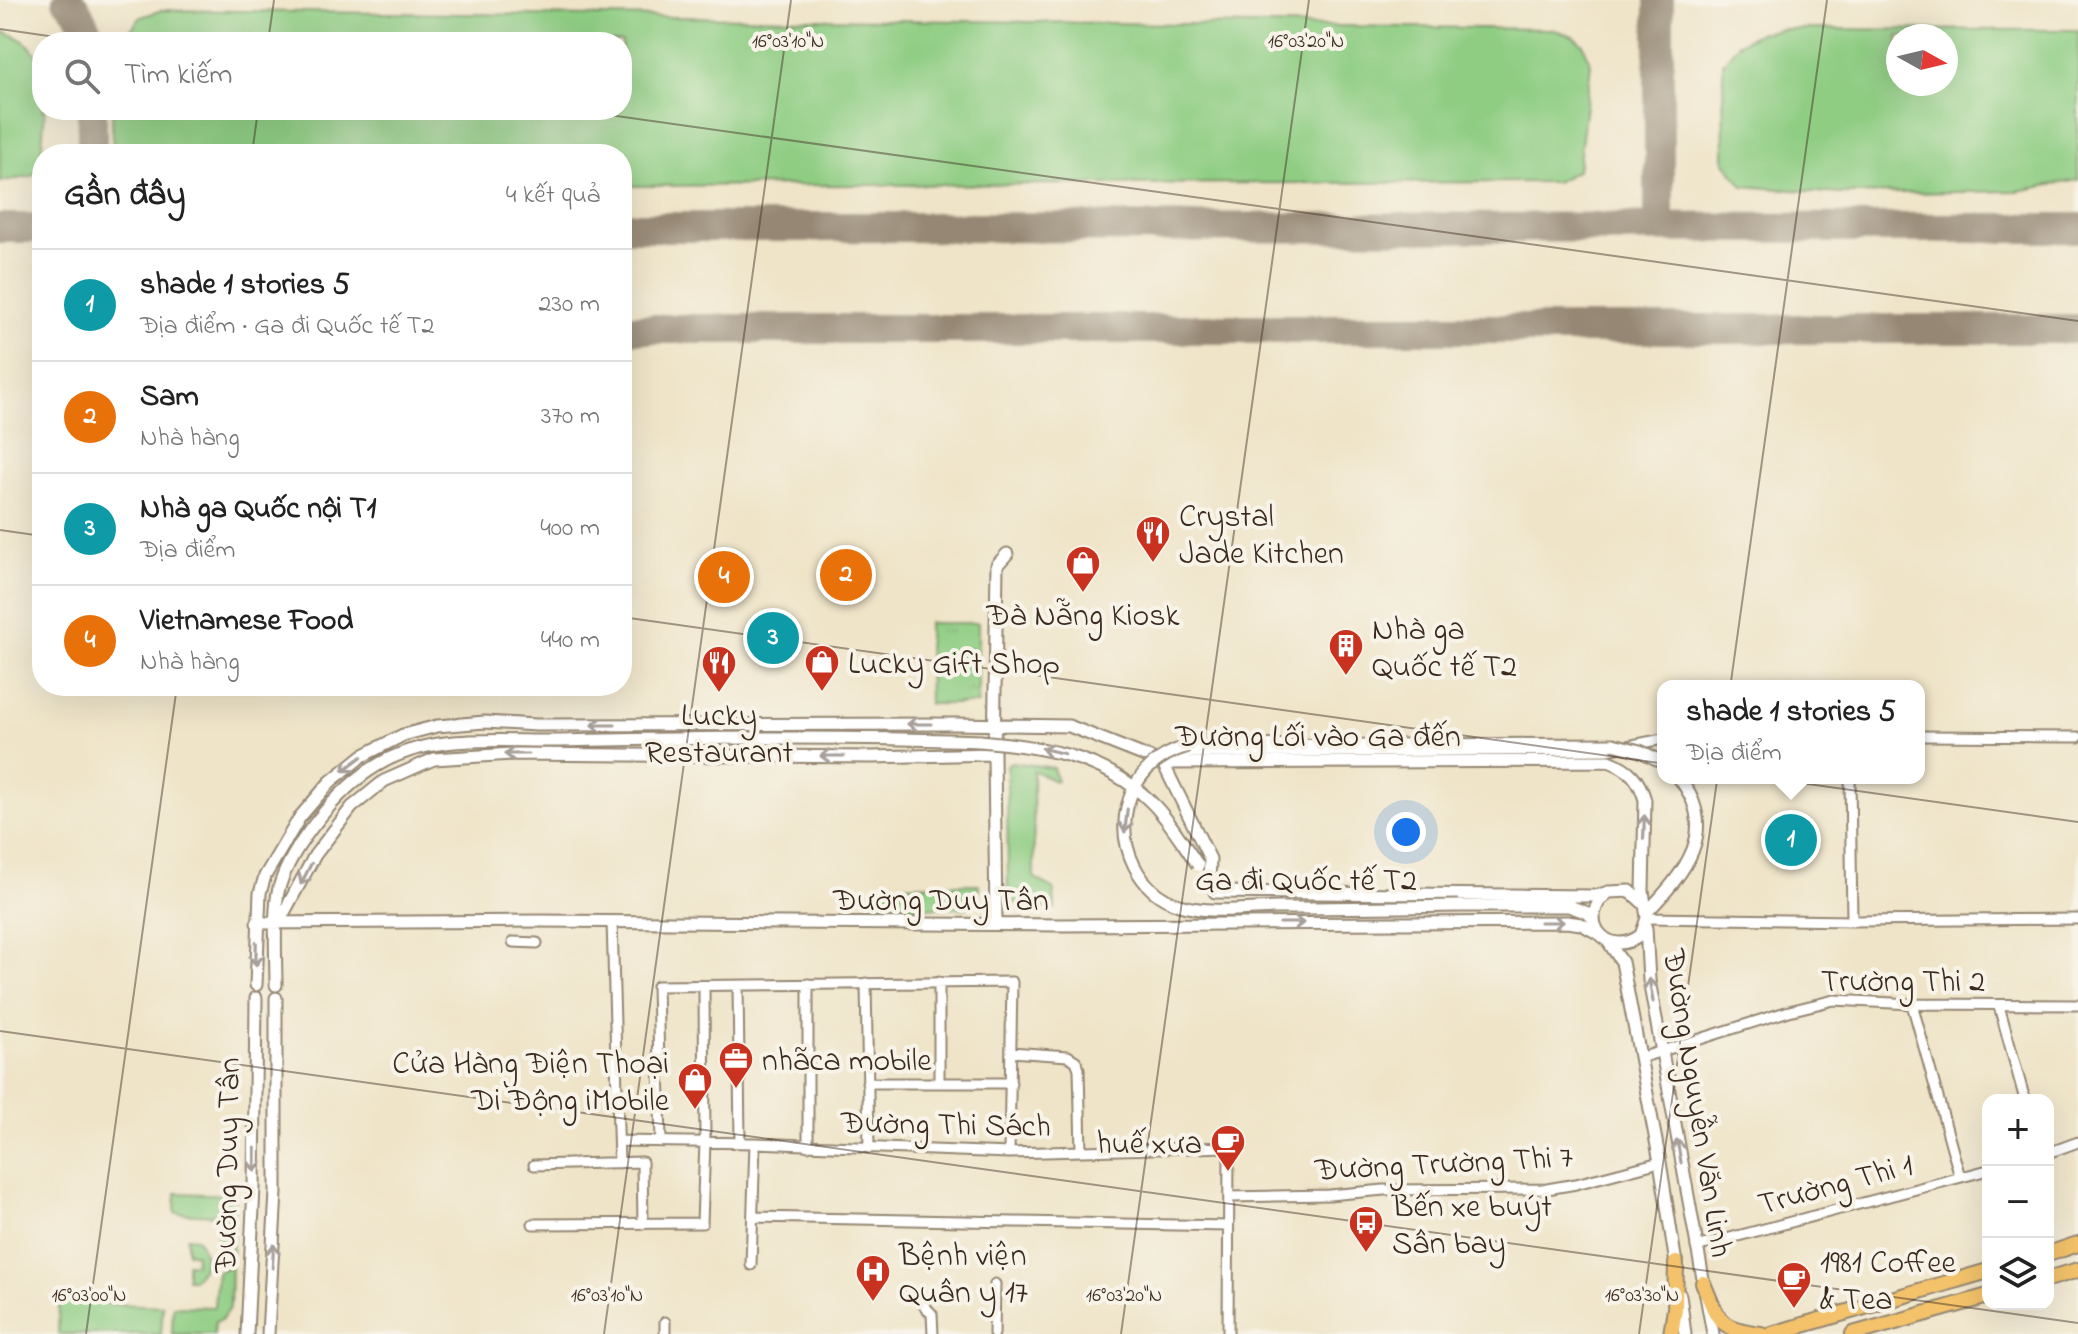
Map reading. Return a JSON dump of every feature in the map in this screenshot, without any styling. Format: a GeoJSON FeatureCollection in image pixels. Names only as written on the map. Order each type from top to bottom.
{"type":"FeatureCollection","features":[{"type":"Feature","properties":{"kind":"main road"},"geometry":{"type":"LineString","coordinates":[[2054,1252],[2078,1244]]}},
{"type":"Feature","properties":{"kind":"main road"},"geometry":{"type":"LineString","coordinates":[[1671,1334],[1676,1263]]}},
{"type":"Feature","properties":{"kind":"main road"},"geometry":{"type":"LineString","coordinates":[[2054,1277],[2078,1270]]}},
{"type":"Feature","properties":{"kind":"main road"},"geometry":{"type":"LineString","coordinates":[[1772,1334],[1982,1273]]}},
{"type":"Feature","properties":{"kind":"main road"},"geometry":{"type":"LineString","coordinates":[[1703,1283],[1718,1319],[1738,1331],[1761,1334]]}},
{"type":"Feature","properties":{"kind":"main road"},"geometry":{"type":"LineString","coordinates":[[1853,1334],[1982,1298]]}},
{"type":"Feature","properties":{"kind":"street"},"geometry":{"type":"LineString","coordinates":[[996,924],[994,754],[997,725],[997,565],[1007,554]]}},
{"type":"Feature","properties":{"kind":"street","name":"Đường Lối vào Ga đến"},"geometry":{"type":"LineString","coordinates":[[257,923],[265,876],[312,801],[344,769],[383,743],[419,730],[456,723],[485,722],[536,725],[1069,726],[1163,763],[1609,761],[1633,775],[1641,786],[1645,800],[1643,876],[1646,916]]}},
{"type":"Feature","properties":{"kind":"street"},"geometry":{"type":"LineString","coordinates":[[1925,736],[2078,737]]}},
{"type":"Feature","properties":{"kind":"street"},"geometry":{"type":"LineString","coordinates":[[277,924],[279,890],[284,876],[324,812],[350,785],[376,766],[422,747],[476,740],[980,741],[1025,745],[1062,753],[1110,773],[1150,801],[1212,887]]}},
{"type":"Feature","properties":{"kind":"street"},"geometry":{"type":"LineString","coordinates":[[1214,924],[1207,853],[1163,763],[1189,753],[1580,751],[1607,750],[1657,740]]}},
{"type":"Feature","properties":{"kind":"street","name":"Ga đi Quốc tế T2"},"geometry":{"type":"LineString","coordinates":[[1594,920],[1588,913],[1569,906],[1223,909],[1178,904],[1161,896],[1138,873],[1128,852],[1124,834],[1131,792],[1150,767],[1163,756],[1188,746],[1613,744],[1657,759]]}},
{"type":"Feature","properties":{"kind":"street"},"geometry":{"type":"LineString","coordinates":[[1580,751],[1589,761]]}},
{"type":"Feature","properties":{"kind":"street"},"geometry":{"type":"LineString","coordinates":[[277,924],[315,855],[352,807],[384,781],[434,759],[512,754],[872,757],[994,754]]}},
{"type":"Feature","properties":{"kind":"street"},"geometry":{"type":"LineString","coordinates":[[1609,892],[1597,904],[1594,920],[1604,938],[1624,944],[1641,935],[1646,916],[1688,865],[1694,849],[1694,805],[1682,784]]}},
{"type":"Feature","properties":{"kind":"street"},"geometry":{"type":"LineString","coordinates":[[1850,784],[1852,921]]}},
{"type":"Feature","properties":{"kind":"street"},"geometry":{"type":"LineString","coordinates":[[1212,887],[1596,896],[1630,891],[1646,916]]}},
{"type":"Feature","properties":{"kind":"street"},"geometry":{"type":"LineString","coordinates":[[1646,916],[1852,921],[2078,919]]}},
{"type":"Feature","properties":{"kind":"street","name":"Đường Nguyễn Văn Linh"},"geometry":{"type":"LineString","coordinates":[[1646,916],[1649,980],[1713,1334]]}},
{"type":"Feature","properties":{"kind":"street"},"geometry":{"type":"LineString","coordinates":[[612,921],[619,1163]]}},
{"type":"Feature","properties":{"kind":"street","name":"Đường Duy Tân"},"geometry":{"type":"LineString","coordinates":[[257,923],[1567,922],[1581,924],[1604,938]]}},
{"type":"Feature","properties":{"kind":"street"},"geometry":{"type":"LineString","coordinates":[[256,985],[257,923]]}},
{"type":"Feature","properties":{"kind":"street","name":"Đường Duy Tân"},"geometry":{"type":"LineString","coordinates":[[268,1334],[276,1192],[277,924]]}},
{"type":"Feature","properties":{"kind":"street","name":"Đường Nguyễn Văn Linh"},"geometry":{"type":"LineString","coordinates":[[1604,938],[1622,962],[1660,1162],[1685,1334]]}},
{"type":"Feature","properties":{"kind":"street"},"geometry":{"type":"LineString","coordinates":[[513,942],[537,943]]}},
{"type":"Feature","properties":{"kind":"street"},"geometry":{"type":"LineString","coordinates":[[939,982],[939,1083]]}},
{"type":"Feature","properties":{"kind":"street"},"geometry":{"type":"LineString","coordinates":[[661,1142],[657,986],[1012,982],[1009,1153]]}},
{"type":"Feature","properties":{"kind":"street"},"geometry":{"type":"LineString","coordinates":[[866,983],[869,1148]]}},
{"type":"Feature","properties":{"kind":"street"},"geometry":{"type":"LineString","coordinates":[[808,984],[808,1146]]}},
{"type":"Feature","properties":{"kind":"street"},"geometry":{"type":"LineString","coordinates":[[738,986],[740,1142]]}},
{"type":"Feature","properties":{"kind":"street"},"geometry":{"type":"LineString","coordinates":[[533,1224],[702,1223],[704,987]]}},
{"type":"Feature","properties":{"kind":"street","name":"Đường Duy Tân"},"geometry":{"type":"LineString","coordinates":[[247,1334],[254,1187],[256,998]]}},
{"type":"Feature","properties":{"kind":"street","name":"Trường Thi 2"},"geometry":{"type":"LineString","coordinates":[[1640,1058],[1821,1002],[2078,1005]]}},
{"type":"Feature","properties":{"kind":"street"},"geometry":{"type":"LineString","coordinates":[[1912,1004],[1960,1177]]}},
{"type":"Feature","properties":{"kind":"street"},"geometry":{"type":"LineString","coordinates":[[1999,1006],[2023,1094]]}},
{"type":"Feature","properties":{"kind":"street"},"geometry":{"type":"LineString","coordinates":[[1011,1052],[1068,1056],[1076,1061],[1079,1069],[1081,1151]]}},
{"type":"Feature","properties":{"kind":"street"},"geometry":{"type":"LineString","coordinates":[[867,1083],[1011,1083]]}},
{"type":"Feature","properties":{"kind":"street"},"geometry":{"type":"LineString","coordinates":[[255,1087],[275,1088]]}},
{"type":"Feature","properties":{"kind":"street","name":"Đường Thi Sách"},"geometry":{"type":"LineString","coordinates":[[619,1141],[740,1142],[1009,1153],[1229,1147],[1229,1197]]}},
{"type":"Feature","properties":{"kind":"street"},"geometry":{"type":"LineString","coordinates":[[2054,1151],[2078,1142]]}},
{"type":"Feature","properties":{"kind":"street"},"geometry":{"type":"LineString","coordinates":[[751,1265],[755,1143]]}},
{"type":"Feature","properties":{"kind":"street"},"geometry":{"type":"LineString","coordinates":[[534,1165],[642,1162],[643,1224]]}},
{"type":"Feature","properties":{"kind":"street","name":"Đường Trường Thi 7"},"geometry":{"type":"LineString","coordinates":[[1229,1197],[1329,1195],[1384,1190],[1547,1189],[1660,1162]]}},
{"type":"Feature","properties":{"kind":"street","name":"Trường Thi 1"},"geometry":{"type":"LineString","coordinates":[[1696,1247],[1982,1172]]}},
{"type":"Feature","properties":{"kind":"street"},"geometry":{"type":"LineString","coordinates":[[1228,1334],[1229,1197]]}},
{"type":"Feature","properties":{"kind":"street"},"geometry":{"type":"LineString","coordinates":[[753,1217],[1228,1226]]}},
{"type":"Feature","properties":{"kind":"street"},"geometry":{"type":"LineString","coordinates":[[994,1334],[995,1284]]}},
{"type":"Feature","properties":{"kind":"street"},"geometry":{"type":"LineString","coordinates":[[910,1295],[932,1314],[933,1334]]}},
{"type":"Feature","properties":{"kind":"street"},"geometry":{"type":"LineString","coordinates":[[665,1322],[665,1334]]}},
{"type":"Feature","properties":{"kind":"green space"},"geometry":{"type":"Polygon","coordinates":[[[162,10],[1551,29],[1573,36],[1583,44],[1591,64],[1578,170],[1556,182],[632,186],[632,144],[113,144],[112,120],[632,120],[632,32],[129,32],[141,17],[162,10]]]}},
{"type":"Feature","properties":{"kind":"green space"},"geometry":{"type":"Polygon","coordinates":[[[1784,29],[1886,29],[1886,96],[1958,96],[1958,30],[2078,30],[2078,180],[2018,191],[1841,194],[1743,186],[1724,161],[1723,63],[1739,43],[1759,33],[1784,29]]]}},
{"type":"Feature","properties":{"kind":"green space"},"geometry":{"type":"Polygon","coordinates":[[[0,31],[15,36],[32,48],[32,120],[44,120],[42,144],[32,144],[32,176],[0,182],[0,31]]]}},
{"type":"Feature","properties":{"kind":"green space"},"geometry":{"type":"Polygon","coordinates":[[[928,623],[978,623],[978,704],[929,704],[928,623]]]}},
{"type":"Feature","properties":{"kind":"green space"},"geometry":{"type":"Polygon","coordinates":[[[1011,762],[1053,768],[1057,781],[1033,772],[1034,877],[1054,890],[1055,909],[1024,907],[1008,899],[1007,765],[1011,762]]]}},
{"type":"Feature","properties":{"kind":"green space"},"geometry":{"type":"Polygon","coordinates":[[[979,884],[978,900],[965,908],[882,907],[882,885],[979,884]]]}},
{"type":"Feature","properties":{"kind":"green space"},"geometry":{"type":"Polygon","coordinates":[[[176,1193],[234,1195],[232,1254],[224,1252],[217,1245],[218,1215],[175,1213],[176,1193]]]}},
{"type":"Feature","properties":{"kind":"green space"},"geometry":{"type":"Polygon","coordinates":[[[187,1237],[196,1238],[205,1259],[202,1269],[193,1279],[187,1279],[187,1263],[195,1264],[196,1254],[187,1252],[187,1237]]]}},
{"type":"Feature","properties":{"kind":"green space"},"geometry":{"type":"Polygon","coordinates":[[[231,1266],[230,1307],[221,1320],[215,1322],[214,1334],[172,1334],[173,1306],[214,1307],[217,1272],[231,1266]]]}},
{"type":"Feature","properties":{"kind":"green space"},"geometry":{"type":"Polygon","coordinates":[[[59,1302],[163,1306],[161,1334],[58,1334],[59,1302]]]}},
{"type":"Feature","properties":{"kind":"taxiway"},"geometry":{"type":"LineString","coordinates":[[67,0],[76,9],[88,32]]}},
{"type":"Feature","properties":{"kind":"taxiway"},"geometry":{"type":"LineString","coordinates":[[1659,0],[1659,227]]}},
{"type":"Feature","properties":{"kind":"taxiway"},"geometry":{"type":"LineString","coordinates":[[92,120],[92,144]]}},
{"type":"Feature","properties":{"kind":"taxiway"},"geometry":{"type":"LineString","coordinates":[[632,227],[2078,228]]}},
{"type":"Feature","properties":{"kind":"taxiway"},"geometry":{"type":"LineString","coordinates":[[0,228],[32,228]]}},
{"type":"Feature","properties":{"kind":"taxiway"},"geometry":{"type":"LineString","coordinates":[[632,329],[2078,329]]}},
{"type":"Feature","properties":{"kind":"place","name":"Crystal Jade Kitchen"},"geometry":{"type":"Point","coordinates":[1153,564]}},
{"type":"Feature","properties":{"kind":"place","name":"Sam"},"geometry":{"type":"Point","coordinates":[846,575]}},
{"type":"Feature","properties":{"kind":"place","name":"Vietnamese Food"},"geometry":{"type":"Point","coordinates":[724,577]}},
{"type":"Feature","properties":{"kind":"place","name":"Đà Nẵng Kiosk"},"geometry":{"type":"Point","coordinates":[1083,594]}},
{"type":"Feature","properties":{"kind":"place","name":"Nhà ga Quốc nội T1"},"geometry":{"type":"Point","coordinates":[773,638]}},
{"type":"Feature","properties":{"kind":"place","name":"Nhà ga Quốc tế T2"},"geometry":{"type":"Point","coordinates":[1346,677]}},
{"type":"Feature","properties":{"kind":"place","name":"Lucky Gift Shop"},"geometry":{"type":"Point","coordinates":[822,693]}},
{"type":"Feature","properties":{"kind":"place","name":"Lucky Restaurant"},"geometry":{"type":"Point","coordinates":[719,694]}},
{"type":"Feature","properties":{"kind":"place","name":"shade 1 stories 5"},"geometry":{"type":"Point","coordinates":[1791,840]}},
{"type":"Feature","properties":{"kind":"place","name":"nhãca mobile"},"geometry":{"type":"Point","coordinates":[736,1090]}},
{"type":"Feature","properties":{"kind":"place","name":"Cửa Hàng Điện Thoại Di Động iMobile"},"geometry":{"type":"Point","coordinates":[695,1111]}},
{"type":"Feature","properties":{"kind":"place","name":"huế xưa"},"geometry":{"type":"Point","coordinates":[1228,1173]}},
{"type":"Feature","properties":{"kind":"place","name":"Bến xe buýt Sân bay"},"geometry":{"type":"Point","coordinates":[1366,1254]}},
{"type":"Feature","properties":{"kind":"place","name":"Bệnh viện Quân y 17"},"geometry":{"type":"Point","coordinates":[873,1303]}},
{"type":"Feature","properties":{"kind":"place","name":"1981 Coffee & Tea"},"geometry":{"type":"Point","coordinates":[1794,1310]}}]}
